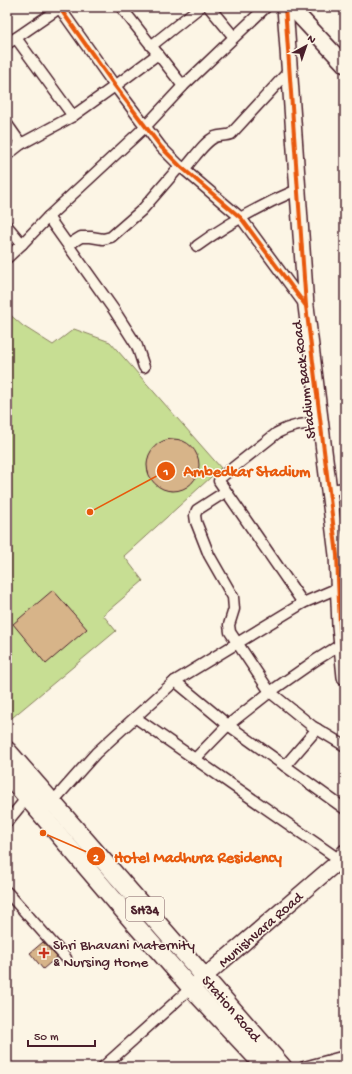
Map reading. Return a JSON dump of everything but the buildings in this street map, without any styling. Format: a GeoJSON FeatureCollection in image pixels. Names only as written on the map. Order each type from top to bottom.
{"type":"FeatureCollection","features":[{"type":"Feature","properties":{"kind":"main road","name":"Station Road"},"geometry":{"type":"LineString","coordinates":[[7,750],[33,791],[42,814],[132,922],[198,982],[283,1067]]}},
{"type":"Feature","properties":{"kind":"main road","name":"Station Road"},"geometry":{"type":"LineString","coordinates":[[7,774],[53,802],[265,1067]]}},
{"type":"Feature","properties":{"kind":"street"},"geometry":{"type":"LineString","coordinates":[[7,44],[60,7],[115,86],[161,147],[182,168],[241,218],[306,306]]}},
{"type":"Feature","properties":{"kind":"street"},"geometry":{"type":"LineString","coordinates":[[121,7],[183,86]]}},
{"type":"Feature","properties":{"kind":"street"},"geometry":{"type":"LineString","coordinates":[[7,156],[21,144],[73,116],[115,86],[200,7]]}},
{"type":"Feature","properties":{"kind":"street"},"geometry":{"type":"LineString","coordinates":[[209,7],[234,38]]}},
{"type":"Feature","properties":{"kind":"street"},"geometry":{"type":"LineString","coordinates":[[7,258],[48,217],[145,127],[183,86],[266,7]]}},
{"type":"Feature","properties":{"kind":"street","name":"Stadium Back Road"},"geometry":{"type":"LineString","coordinates":[[286,7],[306,306],[329,490],[340,545],[338,588],[344,643],[345,677]]}},
{"type":"Feature","properties":{"kind":"street"},"geometry":{"type":"LineString","coordinates":[[291,7],[345,65]]}},
{"type":"Feature","properties":{"kind":"street"},"geometry":{"type":"LineString","coordinates":[[16,38],[73,116]]}},
{"type":"Feature","properties":{"kind":"street"},"geometry":{"type":"LineString","coordinates":[[68,245],[81,237],[102,239],[111,237],[142,210],[210,141],[217,136],[231,134],[290,70]]}},
{"type":"Feature","properties":{"kind":"street"},"geometry":{"type":"LineString","coordinates":[[7,124],[21,144]]}},
{"type":"Feature","properties":{"kind":"street"},"geometry":{"type":"LineString","coordinates":[[197,246],[227,225],[267,202],[299,189]]}},
{"type":"Feature","properties":{"kind":"street"},"geometry":{"type":"LineString","coordinates":[[48,217],[114,310],[137,346],[144,367]]}},
{"type":"Feature","properties":{"kind":"street"},"geometry":{"type":"LineString","coordinates":[[7,226],[22,244]]}},
{"type":"Feature","properties":{"kind":"street"},"geometry":{"type":"LineString","coordinates":[[303,603],[225,492],[219,481],[220,478],[286,427],[297,424],[321,422]]}},
{"type":"Feature","properties":{"kind":"street"},"geometry":{"type":"LineString","coordinates":[[329,490],[345,488]]}},
{"type":"Feature","properties":{"kind":"street"},"geometry":{"type":"LineString","coordinates":[[225,492],[197,510],[196,522],[209,555],[233,597],[234,609],[229,625],[230,632],[270,692],[317,729],[345,746]]}},
{"type":"Feature","properties":{"kind":"street"},"geometry":{"type":"LineString","coordinates":[[42,814],[96,753],[175,681],[303,603],[338,588]]}},
{"type":"Feature","properties":{"kind":"street"},"geometry":{"type":"LineString","coordinates":[[195,759],[228,725],[270,692],[316,660],[344,643]]}},
{"type":"Feature","properties":{"kind":"street"},"geometry":{"type":"LineString","coordinates":[[175,681],[228,725],[343,805]]}},
{"type":"Feature","properties":{"kind":"street"},"geometry":{"type":"LineString","coordinates":[[136,718],[344,858]]}},
{"type":"Feature","properties":{"kind":"street"},"geometry":{"type":"LineString","coordinates":[[285,766],[317,729]]}},
{"type":"Feature","properties":{"kind":"street"},"geometry":{"type":"LineString","coordinates":[[7,822],[33,791]]}},
{"type":"Feature","properties":{"kind":"street","name":"Munishvara Road"},"geometry":{"type":"LineString","coordinates":[[103,1067],[198,982],[344,858]]}},
{"type":"Feature","properties":{"kind":"street"},"geometry":{"type":"LineString","coordinates":[[7,892],[66,958]]}},
{"type":"Feature","properties":{"kind":"street"},"geometry":{"type":"LineString","coordinates":[[304,1067],[345,1056]]}},
{"type":"Feature","properties":{"kind":"green space"},"geometry":{"type":"Polygon","coordinates":[[[7,312],[23,326],[53,345],[74,329],[110,342],[221,468],[124,556],[143,581],[103,615],[116,631],[7,722],[7,312]]]}},
{"type":"Feature","properties":{"kind":"cycle path"},"geometry":{"type":"LineString","coordinates":[[59,7],[115,86],[161,147],[180,166],[241,218],[306,306]]}},
{"type":"Feature","properties":{"kind":"cycle path"},"geometry":{"type":"LineString","coordinates":[[285,7],[306,306],[337,555],[340,626],[345,677]]}},
{"type":"Feature","properties":{"kind":"place","name":"Ambedkar Stadium"},"geometry":{"type":"Point","coordinates":[90,512]}},
{"type":"Feature","properties":{"kind":"place","name":"Hotel Madhura Residency"},"geometry":{"type":"Point","coordinates":[43,833]}},
{"type":"Feature","properties":{"kind":"place","name":"Shri Bhavani Maternity & Nursing Home"},"geometry":{"type":"Point","coordinates":[44,953]}}]}
